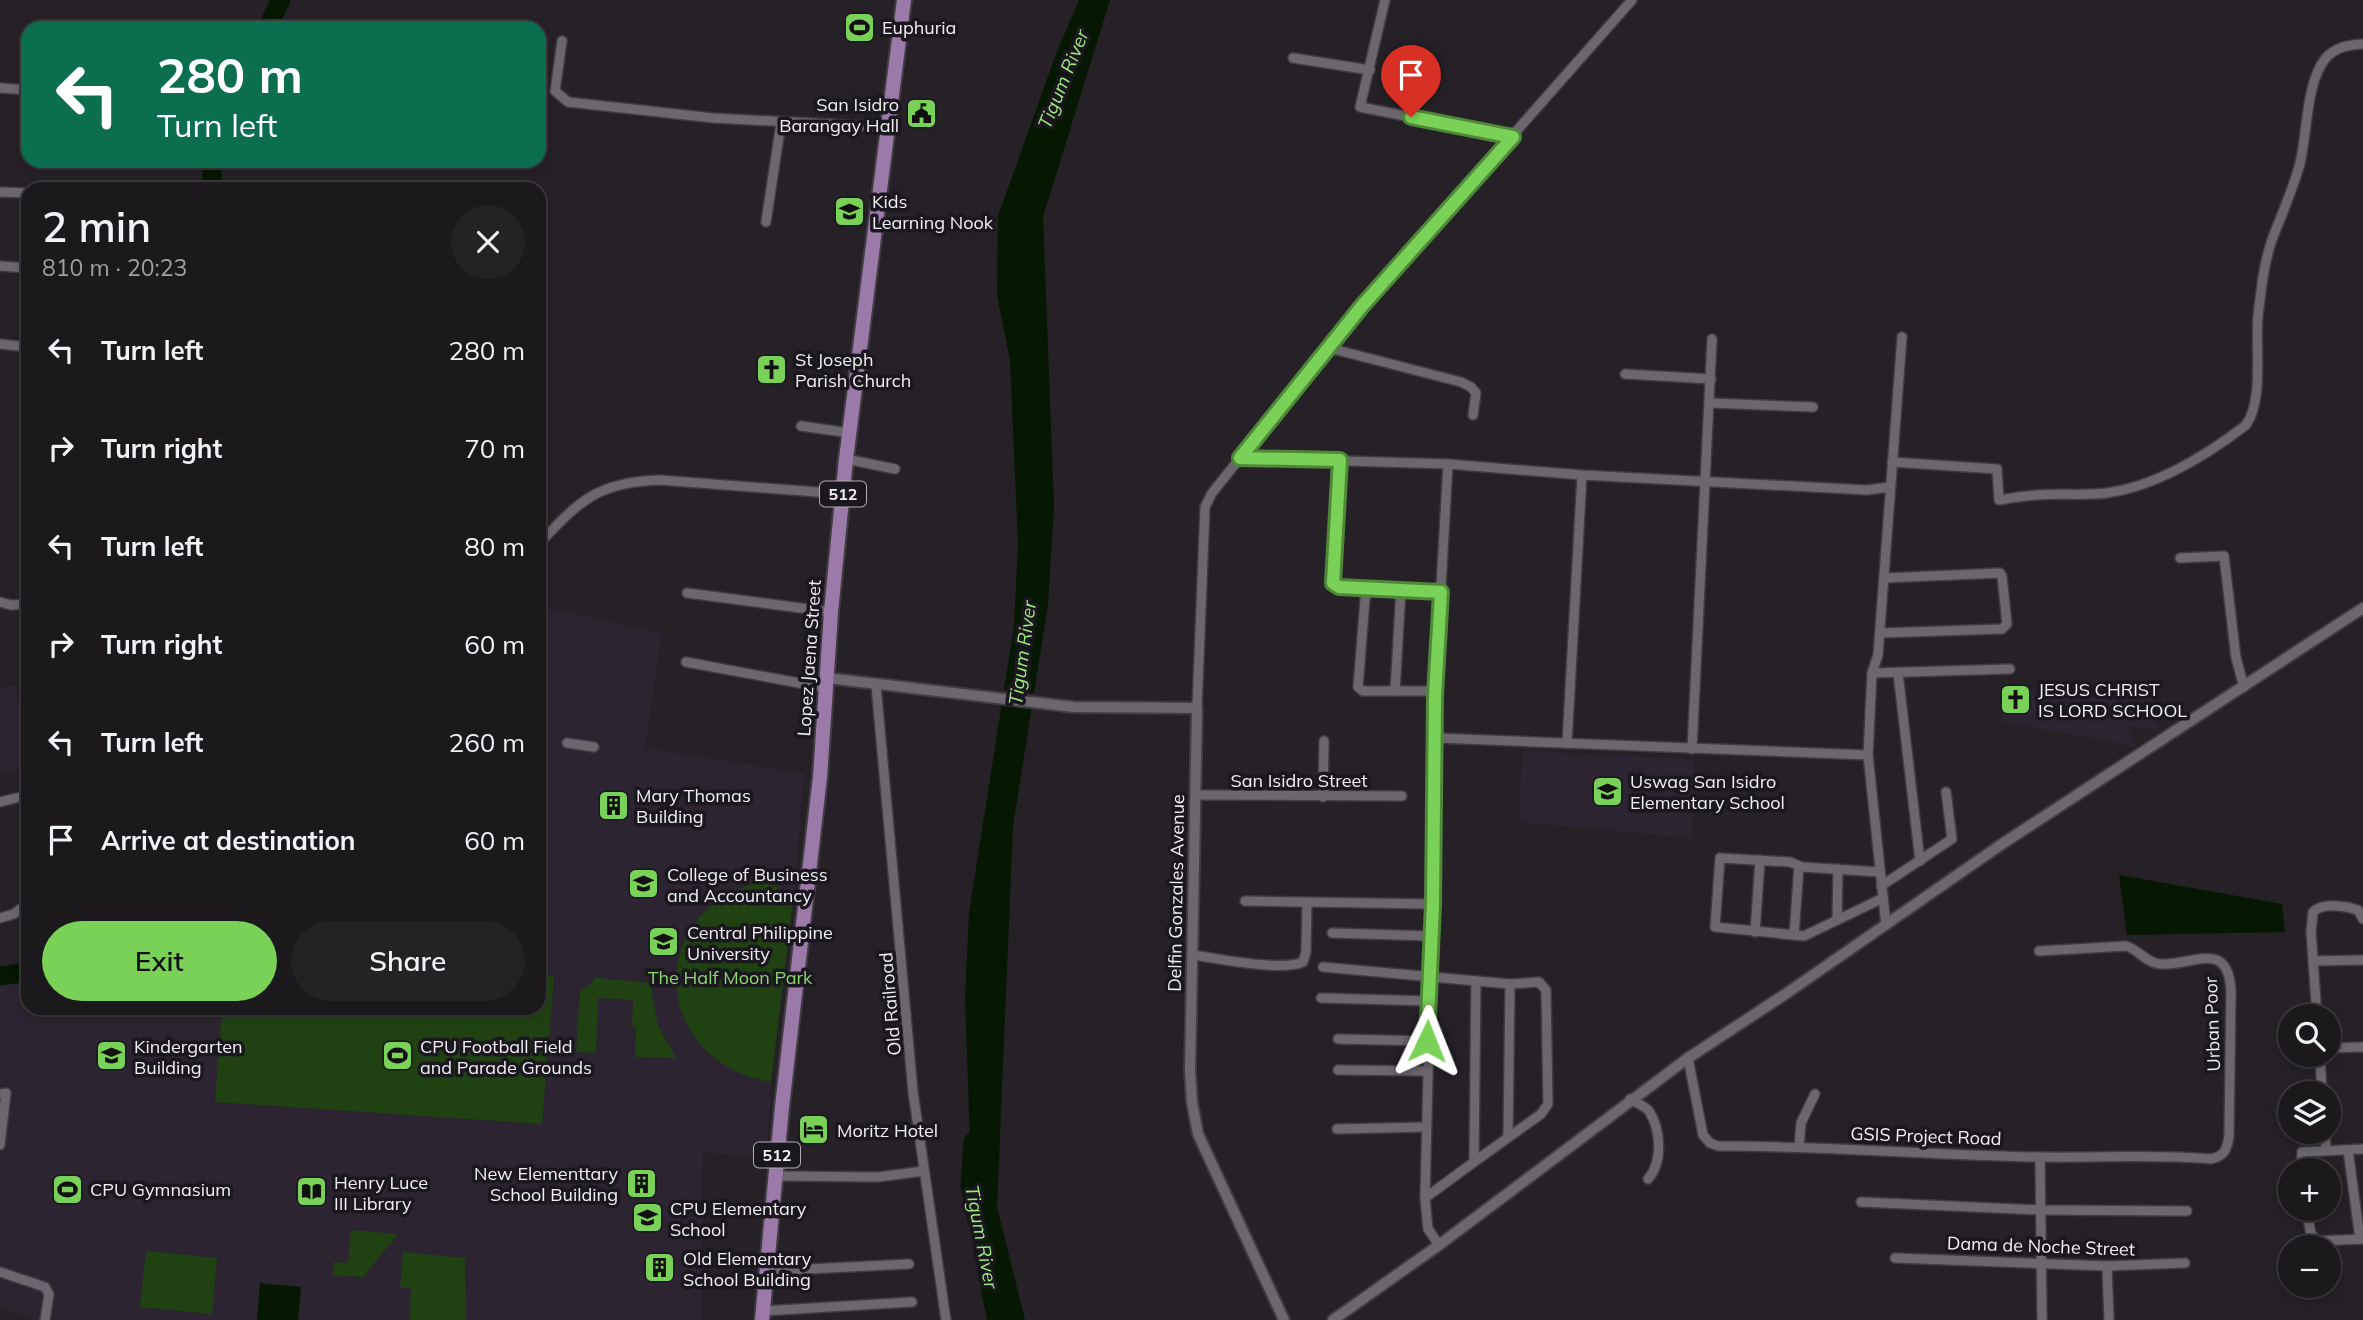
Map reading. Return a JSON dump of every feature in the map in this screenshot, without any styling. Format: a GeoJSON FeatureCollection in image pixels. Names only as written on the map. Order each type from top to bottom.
{"type":"FeatureCollection","features":[{"type":"Feature","properties":{"kind":"main road","name":"Lopez Jaena Street"},"geometry":{"type":"LineString","coordinates":[[762,1316],[820,777],[831,612],[846,459],[904,0]]}},
{"type":"Feature","properties":{"kind":"street"},"geometry":{"type":"LineString","coordinates":[[1385,0],[1360,107],[1513,137]]}},
{"type":"Feature","properties":{"kind":"street","name":"Delfin Gonzales Avenue"},"geometry":{"type":"LineString","coordinates":[[1284,1320],[1198,1134],[1192,1102],[1190,1071],[1197,708],[1205,507],[1212,493],[1362,306],[1632,0]]}},
{"type":"Feature","properties":{"kind":"street"},"geometry":{"type":"LineString","coordinates":[[562,41],[555,92],[568,102],[713,118],[887,127]]}},
{"type":"Feature","properties":{"kind":"street"},"geometry":{"type":"LineString","coordinates":[[1892,461],[1997,469],[1999,500],[2038,495],[2082,496],[2110,493],[2172,472],[2246,425],[2254,414],[2257,399],[2258,316],[2264,274],[2272,240],[2300,166],[2316,73],[2334,50],[2363,44]]}},
{"type":"Feature","properties":{"kind":"street"},"geometry":{"type":"LineString","coordinates":[[1293,58],[1370,71]]}},
{"type":"Feature","properties":{"kind":"street"},"geometry":{"type":"LineString","coordinates":[[0,88],[21,90]]}},
{"type":"Feature","properties":{"kind":"street"},"geometry":{"type":"LineString","coordinates":[[766,222],[781,123]]}},
{"type":"Feature","properties":{"kind":"street"},"geometry":{"type":"LineString","coordinates":[[0,192],[21,193]]}},
{"type":"Feature","properties":{"kind":"street"},"geometry":{"type":"LineString","coordinates":[[0,266],[21,268]]}},
{"type":"Feature","properties":{"kind":"street"},"geometry":{"type":"LineString","coordinates":[[1886,925],[1868,755],[1872,673],[1878,655],[1880,633],[1902,337]]}},
{"type":"Feature","properties":{"kind":"street"},"geometry":{"type":"LineString","coordinates":[[1692,749],[1712,339]]}},
{"type":"Feature","properties":{"kind":"street"},"geometry":{"type":"LineString","coordinates":[[0,344],[21,346]]}},
{"type":"Feature","properties":{"kind":"street"},"geometry":{"type":"LineString","coordinates":[[1329,348],[1461,382],[1476,393],[1473,415]]}},
{"type":"Feature","properties":{"kind":"street"},"geometry":{"type":"LineString","coordinates":[[1625,374],[1711,379]]}},
{"type":"Feature","properties":{"kind":"street"},"geometry":{"type":"LineString","coordinates":[[1710,403],[1813,407]]}},
{"type":"Feature","properties":{"kind":"street"},"geometry":{"type":"LineString","coordinates":[[801,426],[850,433]]}},
{"type":"Feature","properties":{"kind":"street"},"geometry":{"type":"LineString","coordinates":[[1240,458],[1448,464],[1582,475],[1867,490],[1891,487]]}},
{"type":"Feature","properties":{"kind":"street"},"geometry":{"type":"LineString","coordinates":[[846,459],[894,469]]}},
{"type":"Feature","properties":{"kind":"street"},"geometry":{"type":"LineString","coordinates":[[1340,460],[1333,583],[1339,587],[1441,592]]}},
{"type":"Feature","properties":{"kind":"street"},"geometry":{"type":"LineString","coordinates":[[1439,1245],[1428,1229],[1425,1198],[1427,1041],[1433,904],[1435,691],[1448,464]]}},
{"type":"Feature","properties":{"kind":"street"},"geometry":{"type":"LineString","coordinates":[[1567,743],[1582,475]]}},
{"type":"Feature","properties":{"kind":"street"},"geometry":{"type":"LineString","coordinates":[[546,536],[569,511],[606,488],[632,481],[660,480],[843,495]]}},
{"type":"Feature","properties":{"kind":"street"},"geometry":{"type":"LineString","coordinates":[[2180,558],[2224,556],[2236,658],[2244,687]]}},
{"type":"Feature","properties":{"kind":"street"},"geometry":{"type":"LineString","coordinates":[[1880,633],[2002,629],[2007,624],[2000,573],[1884,578]]}},
{"type":"Feature","properties":{"kind":"street"},"geometry":{"type":"LineString","coordinates":[[1366,587],[1359,687],[1363,691],[1435,691]]}},
{"type":"Feature","properties":{"kind":"street"},"geometry":{"type":"LineString","coordinates":[[1395,691],[1401,589]]}},
{"type":"Feature","properties":{"kind":"street"},"geometry":{"type":"LineString","coordinates":[[687,593],[831,612]]}},
{"type":"Feature","properties":{"kind":"street"},"geometry":{"type":"LineString","coordinates":[[0,602],[21,604]]}},
{"type":"Feature","properties":{"kind":"street"},"geometry":{"type":"LineString","coordinates":[[1333,1320],[1439,1245],[1688,1058],[2002,844],[2363,608]]}},
{"type":"Feature","properties":{"kind":"street"},"geometry":{"type":"LineString","coordinates":[[686,662],[827,683],[972,694],[1074,707],[1197,708]]}},
{"type":"Feature","properties":{"kind":"street"},"geometry":{"type":"LineString","coordinates":[[1872,673],[2010,668]]}},
{"type":"Feature","properties":{"kind":"street"},"geometry":{"type":"LineString","coordinates":[[1898,673],[1920,861]]}},
{"type":"Feature","properties":{"kind":"street","name":"Old Railroad"},"geometry":{"type":"LineString","coordinates":[[876,685],[913,1092],[946,1320]]}},
{"type":"Feature","properties":{"kind":"street"},"geometry":{"type":"LineString","coordinates":[[1435,738],[1868,755]]}},
{"type":"Feature","properties":{"kind":"street"},"geometry":{"type":"LineString","coordinates":[[1323,797],[1324,741]]}},
{"type":"Feature","properties":{"kind":"street"},"geometry":{"type":"LineString","coordinates":[[567,744],[594,747]]}},
{"type":"Feature","properties":{"kind":"street"},"geometry":{"type":"LineString","coordinates":[[1881,886],[1952,839],[1946,792]]}},
{"type":"Feature","properties":{"kind":"street","name":"San Isidro Street"},"geometry":{"type":"LineString","coordinates":[[1196,795],[1402,796]]}},
{"type":"Feature","properties":{"kind":"street"},"geometry":{"type":"LineString","coordinates":[[0,802],[21,797]]}},
{"type":"Feature","properties":{"kind":"street"},"geometry":{"type":"LineString","coordinates":[[1880,872],[1799,866],[1790,862],[1720,858],[1715,928],[1804,936],[1882,898]]}},
{"type":"Feature","properties":{"kind":"street"},"geometry":{"type":"LineString","coordinates":[[1755,932],[1760,860]]}},
{"type":"Feature","properties":{"kind":"street"},"geometry":{"type":"LineString","coordinates":[[1794,935],[1799,866]]}},
{"type":"Feature","properties":{"kind":"street"},"geometry":{"type":"LineString","coordinates":[[1837,920],[1838,869]]}},
{"type":"Feature","properties":{"kind":"street"},"geometry":{"type":"LineString","coordinates":[[1245,901],[1433,904]]}},
{"type":"Feature","properties":{"kind":"street"},"geometry":{"type":"LineString","coordinates":[[1192,955],[1295,965],[1303,962],[1306,952],[1307,902]]}},
{"type":"Feature","properties":{"kind":"street"},"geometry":{"type":"LineString","coordinates":[[2316,1004],[2311,918],[2316,909],[2333,906],[2356,909],[2362,913],[2363,919]]}},
{"type":"Feature","properties":{"kind":"street"},"geometry":{"type":"LineString","coordinates":[[0,918],[14,914],[21,908]]}},
{"type":"Feature","properties":{"kind":"street"},"geometry":{"type":"LineString","coordinates":[[1332,933],[1430,936]]}},
{"type":"Feature","properties":{"kind":"street","name":"Urban Poor"},"geometry":{"type":"LineString","coordinates":[[2039,951],[2126,946],[2160,964],[2216,958],[2225,964],[2229,972],[2231,991],[2227,1150]]}},
{"type":"Feature","properties":{"kind":"street"},"geometry":{"type":"LineString","coordinates":[[2313,961],[2363,960]]}},
{"type":"Feature","properties":{"kind":"street"},"geometry":{"type":"LineString","coordinates":[[1323,967],[1510,984],[1539,982],[1546,990],[1548,1104],[1541,1114],[1425,1198]]}},
{"type":"Feature","properties":{"kind":"street"},"geometry":{"type":"LineString","coordinates":[[1474,1162],[1476,981]]}},
{"type":"Feature","properties":{"kind":"street"},"geometry":{"type":"LineString","coordinates":[[1508,1137],[1510,984]]}},
{"type":"Feature","properties":{"kind":"street"},"geometry":{"type":"LineString","coordinates":[[1321,998],[1429,1001]]}},
{"type":"Feature","properties":{"kind":"street"},"geometry":{"type":"LineString","coordinates":[[1338,1039],[1427,1041]]}},
{"type":"Feature","properties":{"kind":"street"},"geometry":{"type":"LineString","coordinates":[[2341,1048],[2363,1047]]}},
{"type":"Feature","properties":{"kind":"street","name":"GSIS Project Road"},"geometry":{"type":"LineString","coordinates":[[1688,1058],[1703,1135],[1710,1143],[1718,1146],[2040,1157],[2130,1155],[2211,1159],[2218,1158],[2227,1150]]}},
{"type":"Feature","properties":{"kind":"street"},"geometry":{"type":"LineString","coordinates":[[1338,1070],[1427,1071]]}},
{"type":"Feature","properties":{"kind":"street"},"geometry":{"type":"LineString","coordinates":[[0,1145],[3,1093]]}},
{"type":"Feature","properties":{"kind":"street"},"geometry":{"type":"LineString","coordinates":[[1799,1147],[1801,1123],[1815,1094]]}},
{"type":"Feature","properties":{"kind":"street"},"geometry":{"type":"LineString","coordinates":[[1630,1099],[1647,1109],[1656,1128],[1658,1154],[1656,1166],[1648,1180]]}},
{"type":"Feature","properties":{"kind":"street"},"geometry":{"type":"LineString","coordinates":[[1337,1129],[1426,1127]]}},
{"type":"Feature","properties":{"kind":"street"},"geometry":{"type":"LineString","coordinates":[[2326,1144],[2326,1149]]}},
{"type":"Feature","properties":{"kind":"street"},"geometry":{"type":"LineString","coordinates":[[2302,1158],[2302,1152],[2363,1149]]}},
{"type":"Feature","properties":{"kind":"street"},"geometry":{"type":"LineString","coordinates":[[2308,1221],[2311,1234],[2317,1241],[2362,1239],[2348,1150]]}},
{"type":"Feature","properties":{"kind":"street"},"geometry":{"type":"LineString","coordinates":[[2040,1157],[2042,1320]]}},
{"type":"Feature","properties":{"kind":"street"},"geometry":{"type":"LineString","coordinates":[[776,1176],[878,1177],[924,1171]]}},
{"type":"Feature","properties":{"kind":"street"},"geometry":{"type":"LineString","coordinates":[[1861,1202],[2041,1210],[2187,1211]]}},
{"type":"Feature","properties":{"kind":"street","name":"Dama de Noche Street"},"geometry":{"type":"LineString","coordinates":[[1895,1258],[2107,1266],[2185,1262]]}},
{"type":"Feature","properties":{"kind":"street"},"geometry":{"type":"LineString","coordinates":[[768,1271],[909,1264]]}},
{"type":"Feature","properties":{"kind":"street"},"geometry":{"type":"LineString","coordinates":[[2107,1266],[2109,1320]]}},
{"type":"Feature","properties":{"kind":"street"},"geometry":{"type":"LineString","coordinates":[[0,1272],[45,1287],[49,1294],[45,1320]]}},
{"type":"Feature","properties":{"kind":"street"},"geometry":{"type":"LineString","coordinates":[[762,1316],[912,1302]]}},
{"type":"Feature","properties":{"kind":"shaded area","name":"Central Philippine University"},"geometry":{"type":"Polygon","coordinates":[[[546,607],[662,633],[645,748],[804,773],[795,887],[771,1082],[767,1159],[703,1152],[702,1320],[32,1320],[0,1306],[0,984],[21,984],[21,1015],[546,1015],[546,607]]]}},
{"type":"Feature","properties":{"kind":"shaded area"},"geometry":{"type":"Polygon","coordinates":[[[2150,683],[2159,730],[2127,727],[2137,747],[2003,722],[2002,690],[2150,683]]]}},
{"type":"Feature","properties":{"kind":"shaded area"},"geometry":{"type":"Polygon","coordinates":[[[16,685],[21,720],[21,771],[0,774],[0,688],[16,685]]]}},
{"type":"Feature","properties":{"kind":"shaded area","name":"Uswag San Isidro Elementary School"},"geometry":{"type":"Polygon","coordinates":[[[1522,751],[1695,759],[1692,838],[1519,822],[1522,751]]]}},
{"type":"Feature","properties":{"kind":"green space","name":"The Half Moon Park"},"geometry":{"type":"Polygon","coordinates":[[[761,882],[777,887],[793,900],[771,1082],[731,1069],[702,1046],[684,1017],[676,985],[680,952],[695,922],[722,898],[761,882]]]}},
{"type":"Feature","properties":{"kind":"green space","name":"CPU Football Field and Parade Grounds"},"geometry":{"type":"Polygon","coordinates":[[[546,975],[554,976],[542,1124],[215,1102],[221,1015],[546,1015],[546,975]]]}},
{"type":"Feature","properties":{"kind":"green space"},"geometry":{"type":"Polygon","coordinates":[[[595,978],[650,983],[658,1026],[676,1058],[635,1057],[633,1000],[598,998],[596,1053],[576,1052],[580,991],[595,978]]]}},
{"type":"Feature","properties":{"kind":"green space"},"geometry":{"type":"Polygon","coordinates":[[[351,1230],[398,1234],[363,1277],[333,1275],[334,1262],[348,1263],[351,1230]]]}},
{"type":"Feature","properties":{"kind":"green space"},"geometry":{"type":"Polygon","coordinates":[[[146,1251],[217,1258],[212,1314],[140,1307],[146,1251]]]}},
{"type":"Feature","properties":{"kind":"green space"},"geometry":{"type":"Polygon","coordinates":[[[403,1252],[465,1258],[466,1320],[410,1320],[411,1288],[400,1288],[403,1252]]]}},
{"type":"Feature","properties":{"kind":"water"},"geometry":{"type":"Polygon","coordinates":[[[1079,0],[1110,0],[1043,217],[1054,506],[1048,604],[1013,826],[997,1207],[1025,1320],[987,1320],[974,1252],[965,998],[969,913],[1014,626],[1018,543],[1010,360],[997,295],[998,216],[1056,54],[1079,0]]]}},
{"type":"Feature","properties":{"kind":"water"},"geometry":{"type":"Polygon","coordinates":[[[2119,875],[2282,904],[2285,932],[2127,935],[2119,875]]]}},
{"type":"Feature","properties":{"kind":"water"},"geometry":{"type":"Polygon","coordinates":[[[260,1283],[301,1287],[298,1320],[257,1320],[260,1283]]]}},
{"type":"Feature","properties":{"kind":"pier"},"geometry":{"type":"Polygon","coordinates":[[[1001,689],[1037,694],[1035,710],[998,705],[1001,689]]]}},
{"type":"Feature","properties":{"kind":"waterway"},"geometry":{"type":"LineString","coordinates":[[270,21],[281,0]]}},
{"type":"Feature","properties":{"kind":"waterway"},"geometry":{"type":"LineString","coordinates":[[212,168],[212,182]]}},
{"type":"Feature","properties":{"kind":"waterway"},"geometry":{"type":"LineString","coordinates":[[0,976],[21,973]]}},
{"type":"Feature","properties":{"kind":"waterway","name":"Tigum River"},"geometry":{"type":"LineString","coordinates":[[973,1142],[970,1185],[977,1220]]}},
{"type":"Feature","properties":{"kind":"place","name":"Euphuria"},"geometry":{"type":"Point","coordinates":[859,27]}},
{"type":"Feature","properties":{"kind":"place","name":"San Isidro Barangay Hall"},"geometry":{"type":"Point","coordinates":[922,114]}},
{"type":"Feature","properties":{"kind":"place","name":"Kids Learning Nook"},"geometry":{"type":"Point","coordinates":[849,211]}},
{"type":"Feature","properties":{"kind":"place","name":"St Joseph Parish Church"},"geometry":{"type":"Point","coordinates":[772,369]}},
{"type":"Feature","properties":{"kind":"place","name":"JESUS CHRIST IS LORD SCHOOL"},"geometry":{"type":"Point","coordinates":[2015,699]}},
{"type":"Feature","properties":{"kind":"place","name":"Uswag San Isidro Elementary School"},"geometry":{"type":"Point","coordinates":[1607,791]}},
{"type":"Feature","properties":{"kind":"place","name":"Mary Thomas Building"},"geometry":{"type":"Point","coordinates":[613,805]}},
{"type":"Feature","properties":{"kind":"place","name":"College of Business and Accountancy"},"geometry":{"type":"Point","coordinates":[644,884]}},
{"type":"Feature","properties":{"kind":"place","name":"Central Philippine University"},"geometry":{"type":"Point","coordinates":[664,942]}},
{"type":"Feature","properties":{"kind":"place","name":"Kindergarten Building"},"geometry":{"type":"Point","coordinates":[111,1056]}},
{"type":"Feature","properties":{"kind":"place","name":"CPU Football Field and Parade Grounds"},"geometry":{"type":"Point","coordinates":[397,1056]}},
{"type":"Feature","properties":{"kind":"place","name":"Moritz Hotel"},"geometry":{"type":"Point","coordinates":[814,1130]}},
{"type":"Feature","properties":{"kind":"place","name":"New Elementtary School Building"},"geometry":{"type":"Point","coordinates":[641,1183]}},
{"type":"Feature","properties":{"kind":"place","name":"CPU Gymnasium"},"geometry":{"type":"Point","coordinates":[67,1189]}},
{"type":"Feature","properties":{"kind":"place","name":"Henry Luce III Library"},"geometry":{"type":"Point","coordinates":[311,1192]}},
{"type":"Feature","properties":{"kind":"place","name":"CPU Elementary School"},"geometry":{"type":"Point","coordinates":[647,1218]}},
{"type":"Feature","properties":{"kind":"place","name":"Old Elementary School Building"},"geometry":{"type":"Point","coordinates":[660,1268]}},
{"type":"Feature","properties":{"kind":"route"},"geometry":{"type":"LineString","coordinates":[[1411,117],[1513,137],[1362,306],[1240,458],[1340,460],[1333,583],[1339,587],[1441,592],[1437,629],[1433,904],[1427,1041]]}}]}
